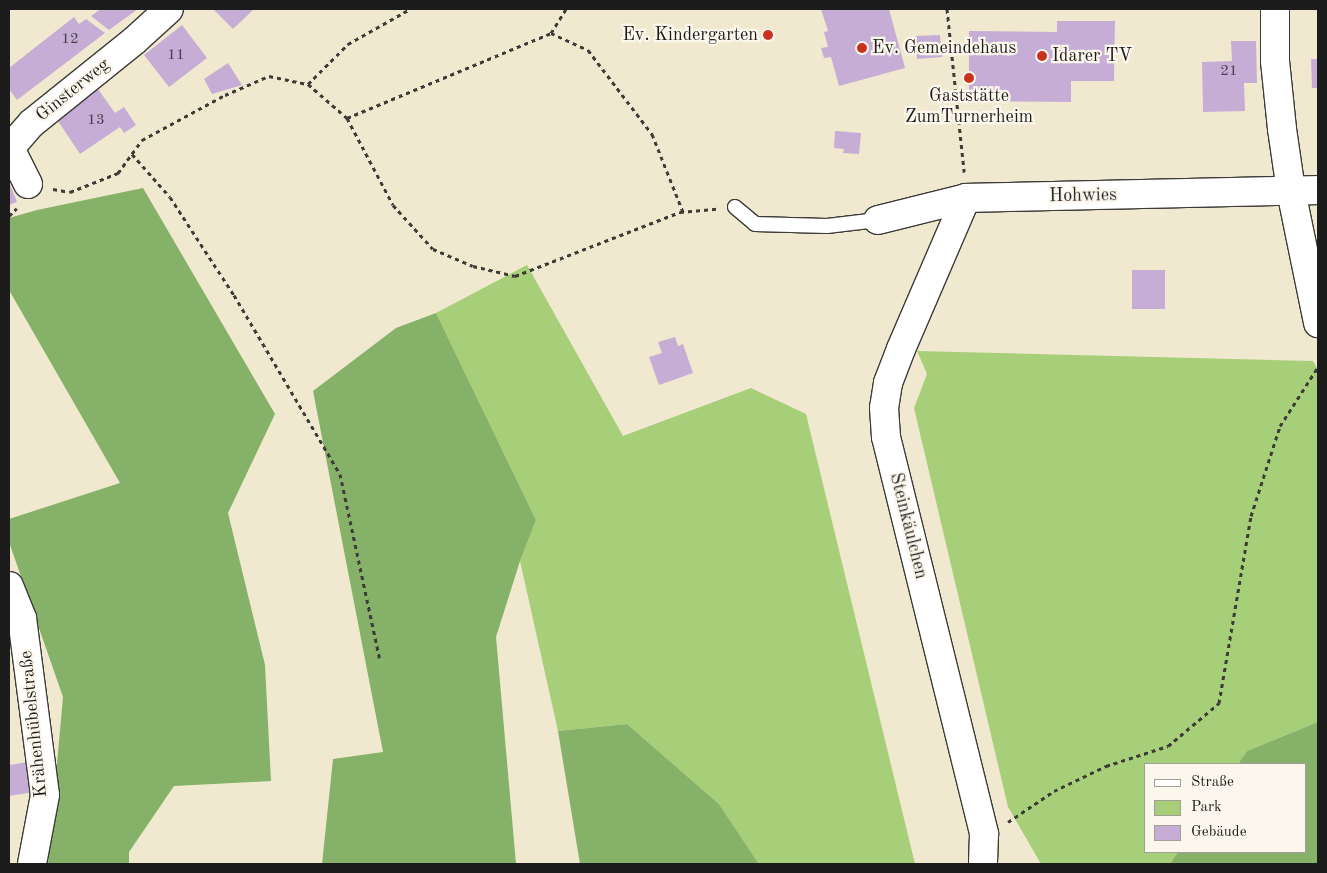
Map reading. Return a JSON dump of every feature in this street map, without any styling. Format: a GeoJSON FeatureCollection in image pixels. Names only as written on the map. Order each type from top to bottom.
{"type":"FeatureCollection","features":[{"type":"Feature","properties":{"kind":"street","name":"Ginsterweg"},"geometry":{"type":"LineString","coordinates":[[28,184],[10,148],[32,123],[134,41],[169,9]]}},
{"type":"Feature","properties":{"kind":"street"},"geometry":{"type":"LineString","coordinates":[[1275,9],[1275,61],[1291,191],[1318,322]]}},
{"type":"Feature","properties":{"kind":"street","name":"Hohwies"},"geometry":{"type":"LineString","coordinates":[[878,220],[966,198],[1318,190]]}},
{"type":"Feature","properties":{"kind":"street","name":"Steinkäulchen"},"geometry":{"type":"LineString","coordinates":[[966,198],[901,349],[888,383],[884,408],[886,437],[984,834],[984,860]]}},
{"type":"Feature","properties":{"kind":"street","name":"Krähenhübelstraße"},"geometry":{"type":"LineString","coordinates":[[9,586],[22,618],[45,795],[32,864]]}},
{"type":"Feature","properties":{"kind":"lane"},"geometry":{"type":"LineString","coordinates":[[735,207],[755,224],[828,226],[878,220]]}},
{"type":"Feature","properties":{"kind":"path"},"geometry":{"type":"LineString","coordinates":[[308,84],[348,44],[410,9]]}},
{"type":"Feature","properties":{"kind":"path"},"geometry":{"type":"LineString","coordinates":[[347,118],[551,33],[566,9]]}},
{"type":"Feature","properties":{"kind":"path"},"geometry":{"type":"LineString","coordinates":[[947,9],[966,198]]}},
{"type":"Feature","properties":{"kind":"path"},"geometry":{"type":"LineString","coordinates":[[551,33],[588,50],[652,134],[683,212]]}},
{"type":"Feature","properties":{"kind":"path"},"geometry":{"type":"LineString","coordinates":[[28,184],[70,192],[118,173],[142,140],[225,95],[269,76],[308,84],[347,118],[393,206],[433,249],[473,266],[515,276],[683,212],[735,207]]}},
{"type":"Feature","properties":{"kind":"path"},"geometry":{"type":"LineString","coordinates":[[132,154],[170,197],[234,295],[340,474],[380,660]]}},
{"type":"Feature","properties":{"kind":"path"},"geometry":{"type":"LineString","coordinates":[[984,860],[1010,819],[1054,791],[1106,766],[1168,746],[1218,703],[1251,516],[1280,426],[1318,368]]}},
{"type":"Feature","properties":{"kind":"green space"},"geometry":{"type":"Polygon","coordinates":[[[143,188],[275,414],[228,513],[265,665],[271,781],[174,786],[129,852],[129,864],[48,864],[63,697],[9,542],[9,519],[120,483],[9,290],[9,218],[37,210],[143,188]]]}},
{"type":"Feature","properties":{"kind":"green space"},"geometry":{"type":"Polygon","coordinates":[[[527,265],[623,436],[751,388],[806,414],[915,864],[759,864],[719,804],[627,724],[558,731],[520,561],[536,520],[436,313],[527,265]]]}},
{"type":"Feature","properties":{"kind":"green space"},"geometry":{"type":"Polygon","coordinates":[[[436,313],[536,520],[520,561],[496,637],[516,864],[322,864],[333,759],[383,752],[313,391],[396,328],[436,313]]]}},
{"type":"Feature","properties":{"kind":"green space"},"geometry":{"type":"Polygon","coordinates":[[[917,351],[1313,361],[1318,370],[1318,722],[1247,751],[1239,763],[1144,763],[1144,853],[1177,853],[1170,864],[1041,864],[1008,807],[914,408],[927,374],[917,351]]]}},
{"type":"Feature","properties":{"kind":"green space"},"geometry":{"type":"Polygon","coordinates":[[[1318,722],[1318,864],[1170,864],[1177,853],[1307,853],[1307,763],[1239,763],[1247,751],[1318,722]]]}},
{"type":"Feature","properties":{"kind":"green space"},"geometry":{"type":"Polygon","coordinates":[[[627,724],[719,804],[759,864],[580,864],[558,731],[627,724]]]}},
{"type":"Feature","properties":{"kind":"building"},"geometry":{"type":"Polygon","coordinates":[[[101,9],[138,9],[109,30],[91,16],[101,9]]]}},
{"type":"Feature","properties":{"kind":"building"},"geometry":{"type":"Polygon","coordinates":[[[213,9],[254,9],[233,29],[213,9]]]}},
{"type":"Feature","properties":{"kind":"building","name":"Ev. Gemeindehaus"},"geometry":{"type":"Polygon","coordinates":[[[821,9],[889,9],[905,68],[839,86],[831,57],[824,58],[821,48],[828,47],[824,32],[828,31],[821,9]]]}},
{"type":"Feature","properties":{"kind":"building"},"geometry":{"type":"Polygon","coordinates":[[[74,17],[79,24],[86,19],[105,33],[17,100],[9,89],[9,68],[74,17]]]}},
{"type":"Feature","properties":{"kind":"building","name":"Idarer TV"},"geometry":{"type":"Polygon","coordinates":[[[1057,21],[1115,21],[1114,81],[1071,81],[1071,102],[969,101],[969,31],[1057,32],[1057,21]]]}},
{"type":"Feature","properties":{"kind":"building"},"geometry":{"type":"Polygon","coordinates":[[[182,25],[207,58],[169,87],[144,55],[182,25]]]}},
{"type":"Feature","properties":{"kind":"building"},"geometry":{"type":"Polygon","coordinates":[[[940,35],[942,57],[917,59],[915,36],[940,35]]]}},
{"type":"Feature","properties":{"kind":"building"},"geometry":{"type":"Polygon","coordinates":[[[1231,41],[1256,41],[1257,83],[1244,83],[1245,111],[1203,112],[1202,62],[1232,61],[1231,41]]]}},
{"type":"Feature","properties":{"kind":"building"},"geometry":{"type":"Polygon","coordinates":[[[1311,59],[1318,59],[1318,88],[1312,88],[1311,59]]]}},
{"type":"Feature","properties":{"kind":"building"},"geometry":{"type":"Polygon","coordinates":[[[228,63],[242,85],[212,94],[204,79],[228,63]]]}},
{"type":"Feature","properties":{"kind":"building"},"geometry":{"type":"Polygon","coordinates":[[[98,89],[115,113],[124,107],[136,125],[124,133],[120,127],[80,154],[56,118],[98,89]]]}},
{"type":"Feature","properties":{"kind":"building"},"geometry":{"type":"Polygon","coordinates":[[[835,131],[861,133],[859,154],[843,153],[844,149],[834,148],[835,131]]]}},
{"type":"Feature","properties":{"kind":"building"},"geometry":{"type":"Polygon","coordinates":[[[9,182],[17,202],[9,205],[9,182]]]}},
{"type":"Feature","properties":{"kind":"building"},"geometry":{"type":"Polygon","coordinates":[[[1132,270],[1165,270],[1165,309],[1132,309],[1132,270]]]}},
{"type":"Feature","properties":{"kind":"building"},"geometry":{"type":"Polygon","coordinates":[[[675,337],[678,346],[683,344],[693,373],[659,385],[649,357],[662,353],[658,342],[675,337]]]}},
{"type":"Feature","properties":{"kind":"building"},"geometry":{"type":"Polygon","coordinates":[[[29,762],[34,792],[9,796],[9,765],[29,762]]]}},
{"type":"Feature","properties":{"kind":"place","name":"Ev. Kindergarten"},"geometry":{"type":"Point","coordinates":[768,35]}},
{"type":"Feature","properties":{"kind":"place","name":"Ev. Gemeindehaus"},"geometry":{"type":"Point","coordinates":[862,48]}},
{"type":"Feature","properties":{"kind":"place","name":"Idarer TV"},"geometry":{"type":"Point","coordinates":[1042,56]}},
{"type":"Feature","properties":{"kind":"place","name":"Gaststätte ZumTurnerheim"},"geometry":{"type":"Point","coordinates":[969,78]}}]}
